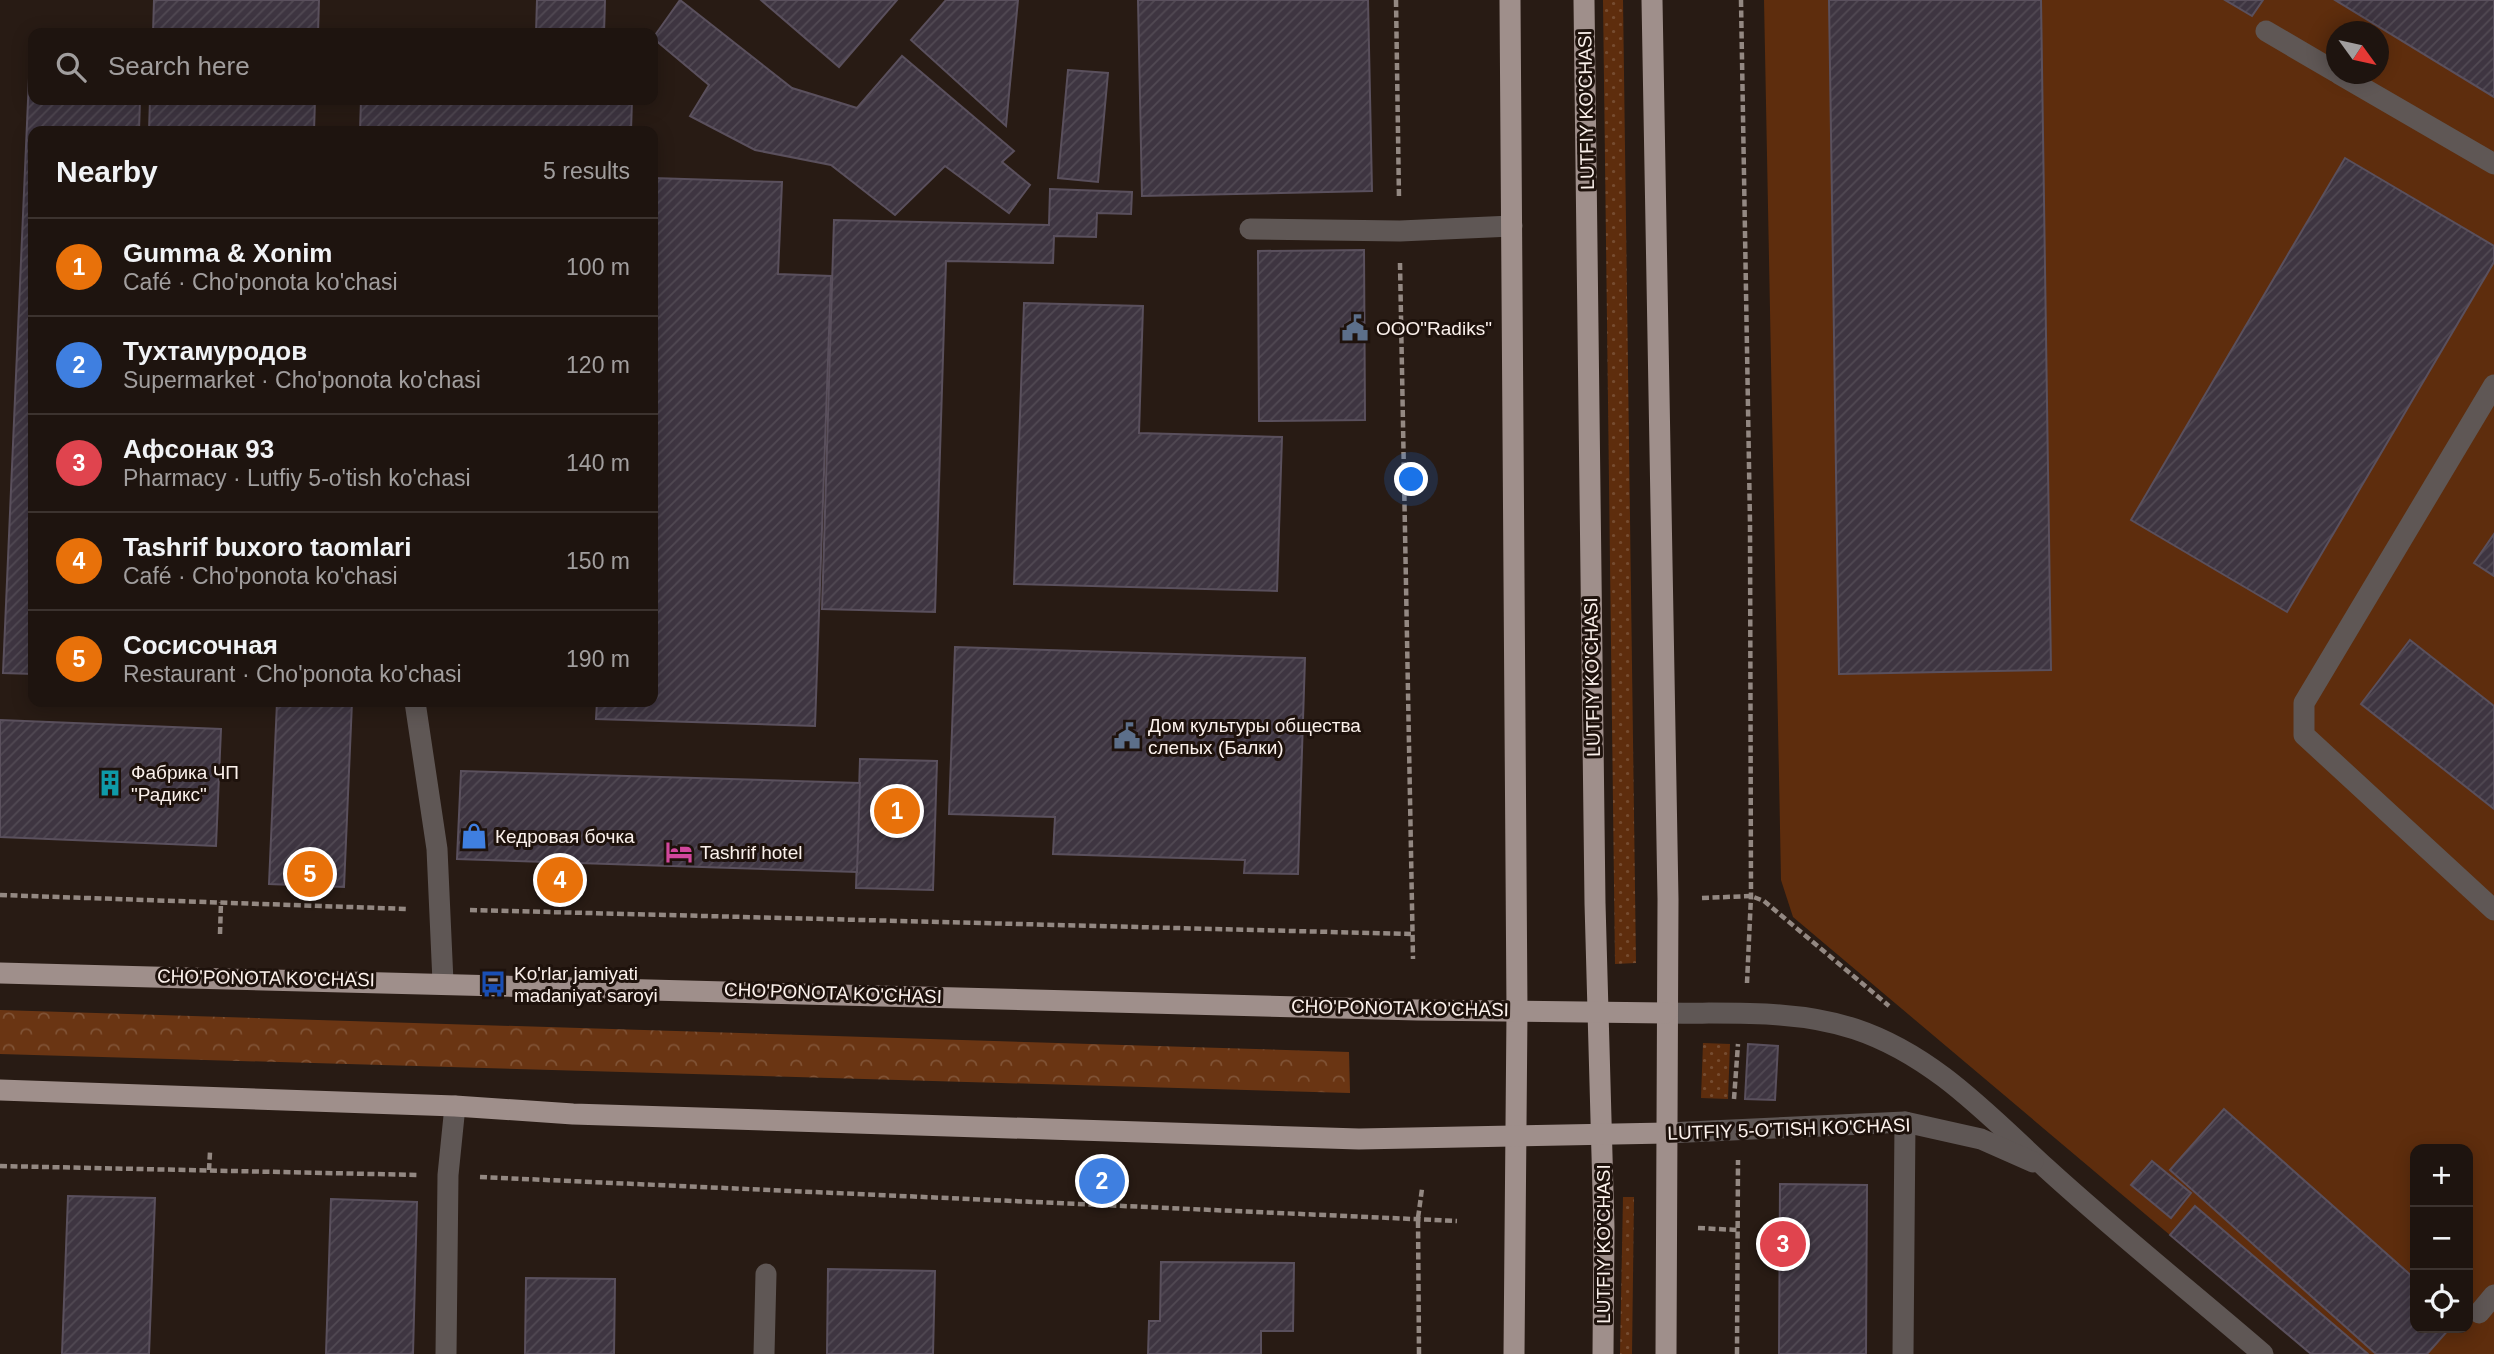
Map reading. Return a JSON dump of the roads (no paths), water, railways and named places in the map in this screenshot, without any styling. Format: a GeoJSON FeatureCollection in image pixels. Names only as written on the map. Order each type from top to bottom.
{"type":"FeatureCollection","features":[{"type":"Feature","properties":{"kind":"main road"},"geometry":{"type":"LineString","coordinates":[[1510,0],[1517,1011],[1514,1354]]}},
{"type":"Feature","properties":{"kind":"main road","name":"LUTFIY KO'CHASI"},"geometry":{"type":"LineString","coordinates":[[1584,0],[1603,1354]]}},
{"type":"Feature","properties":{"kind":"main road"},"geometry":{"type":"LineString","coordinates":[[1652,0],[1668,900],[1665,1013],[1666,1354]]}},
{"type":"Feature","properties":{"kind":"main road","name":"CHO'PONOTA KO'CHASI"},"geometry":{"type":"LineString","coordinates":[[0,972],[1665,1013]]}},
{"type":"Feature","properties":{"kind":"main road"},"geometry":{"type":"LineString","coordinates":[[0,1090],[455,1106],[573,1114],[1345,1138],[1517,1137]]}},
{"type":"Feature","properties":{"kind":"main road","name":"LUTFIY 5-O'TISH KO'CHASI"},"geometry":{"type":"LineString","coordinates":[[1517,1137],[1667,1133]]}},
{"type":"Feature","properties":{"kind":"street"},"geometry":{"type":"LineString","coordinates":[[2266,31],[2326,66]]}},
{"type":"Feature","properties":{"kind":"street"},"geometry":{"type":"LineString","coordinates":[[2357,84],[2494,164]]}},
{"type":"Feature","properties":{"kind":"street"},"geometry":{"type":"LineString","coordinates":[[1251,229],[1400,231],[1512,226]]}},
{"type":"Feature","properties":{"kind":"street"},"geometry":{"type":"LineString","coordinates":[[2494,385],[2304,703],[2304,735],[2494,910]]}},
{"type":"Feature","properties":{"kind":"street"},"geometry":{"type":"LineString","coordinates":[[416,707],[437,849],[443,982]]}},
{"type":"Feature","properties":{"kind":"street"},"geometry":{"type":"LineString","coordinates":[[1665,1013],[1780,1015],[1854,1029],[1898,1049],[1950,1079],[2045,1167],[2263,1354]]}},
{"type":"Feature","properties":{"kind":"street"},"geometry":{"type":"LineString","coordinates":[[446,1354],[448,1175],[455,1106]]}},
{"type":"Feature","properties":{"kind":"street"},"geometry":{"type":"LineString","coordinates":[[1903,1354],[1905,1122]]}},
{"type":"Feature","properties":{"kind":"street","name":"LUTFIY 5-O'TISH KO'CHASI"},"geometry":{"type":"LineString","coordinates":[[1667,1133],[1905,1122],[1981,1139],[2045,1167]]}},
{"type":"Feature","properties":{"kind":"street"},"geometry":{"type":"LineString","coordinates":[[764,1354],[766,1274]]}},
{"type":"Feature","properties":{"kind":"street"},"geometry":{"type":"LineString","coordinates":[[2479,1313],[2494,1295]]}},
{"type":"Feature","properties":{"kind":"place","name":"OOO\"Radiks\""},"geometry":{"type":"Point","coordinates":[1355,328]}},
{"type":"Feature","properties":{"kind":"place","name":"Дом культуры общества слепых (Балки)"},"geometry":{"type":"Point","coordinates":[1127,736]}},
{"type":"Feature","properties":{"kind":"place","name":"Фабрика ЧП \"Радикс\""},"geometry":{"type":"Point","coordinates":[110,783]}},
{"type":"Feature","properties":{"kind":"place","name":"Gumma & Xonim"},"geometry":{"type":"Point","coordinates":[897,811]}},
{"type":"Feature","properties":{"kind":"place","name":"Кедровая бочка"},"geometry":{"type":"Point","coordinates":[474,836]}},
{"type":"Feature","properties":{"kind":"place","name":"Tashrif hotel"},"geometry":{"type":"Point","coordinates":[679,852]}},
{"type":"Feature","properties":{"kind":"place","name":"Сосисочная"},"geometry":{"type":"Point","coordinates":[310,874]}},
{"type":"Feature","properties":{"kind":"place","name":"Tashrif buxoro taomlari"},"geometry":{"type":"Point","coordinates":[560,880]}},
{"type":"Feature","properties":{"kind":"place","name":"Ko'rlar jamiyati madaniyat saroyi"},"geometry":{"type":"Point","coordinates":[493,984]}},
{"type":"Feature","properties":{"kind":"place","name":"Тухтамуродов"},"geometry":{"type":"Point","coordinates":[1102,1181]}},
{"type":"Feature","properties":{"kind":"place","name":"Афсонак 93"},"geometry":{"type":"Point","coordinates":[1783,1244]}}]}
